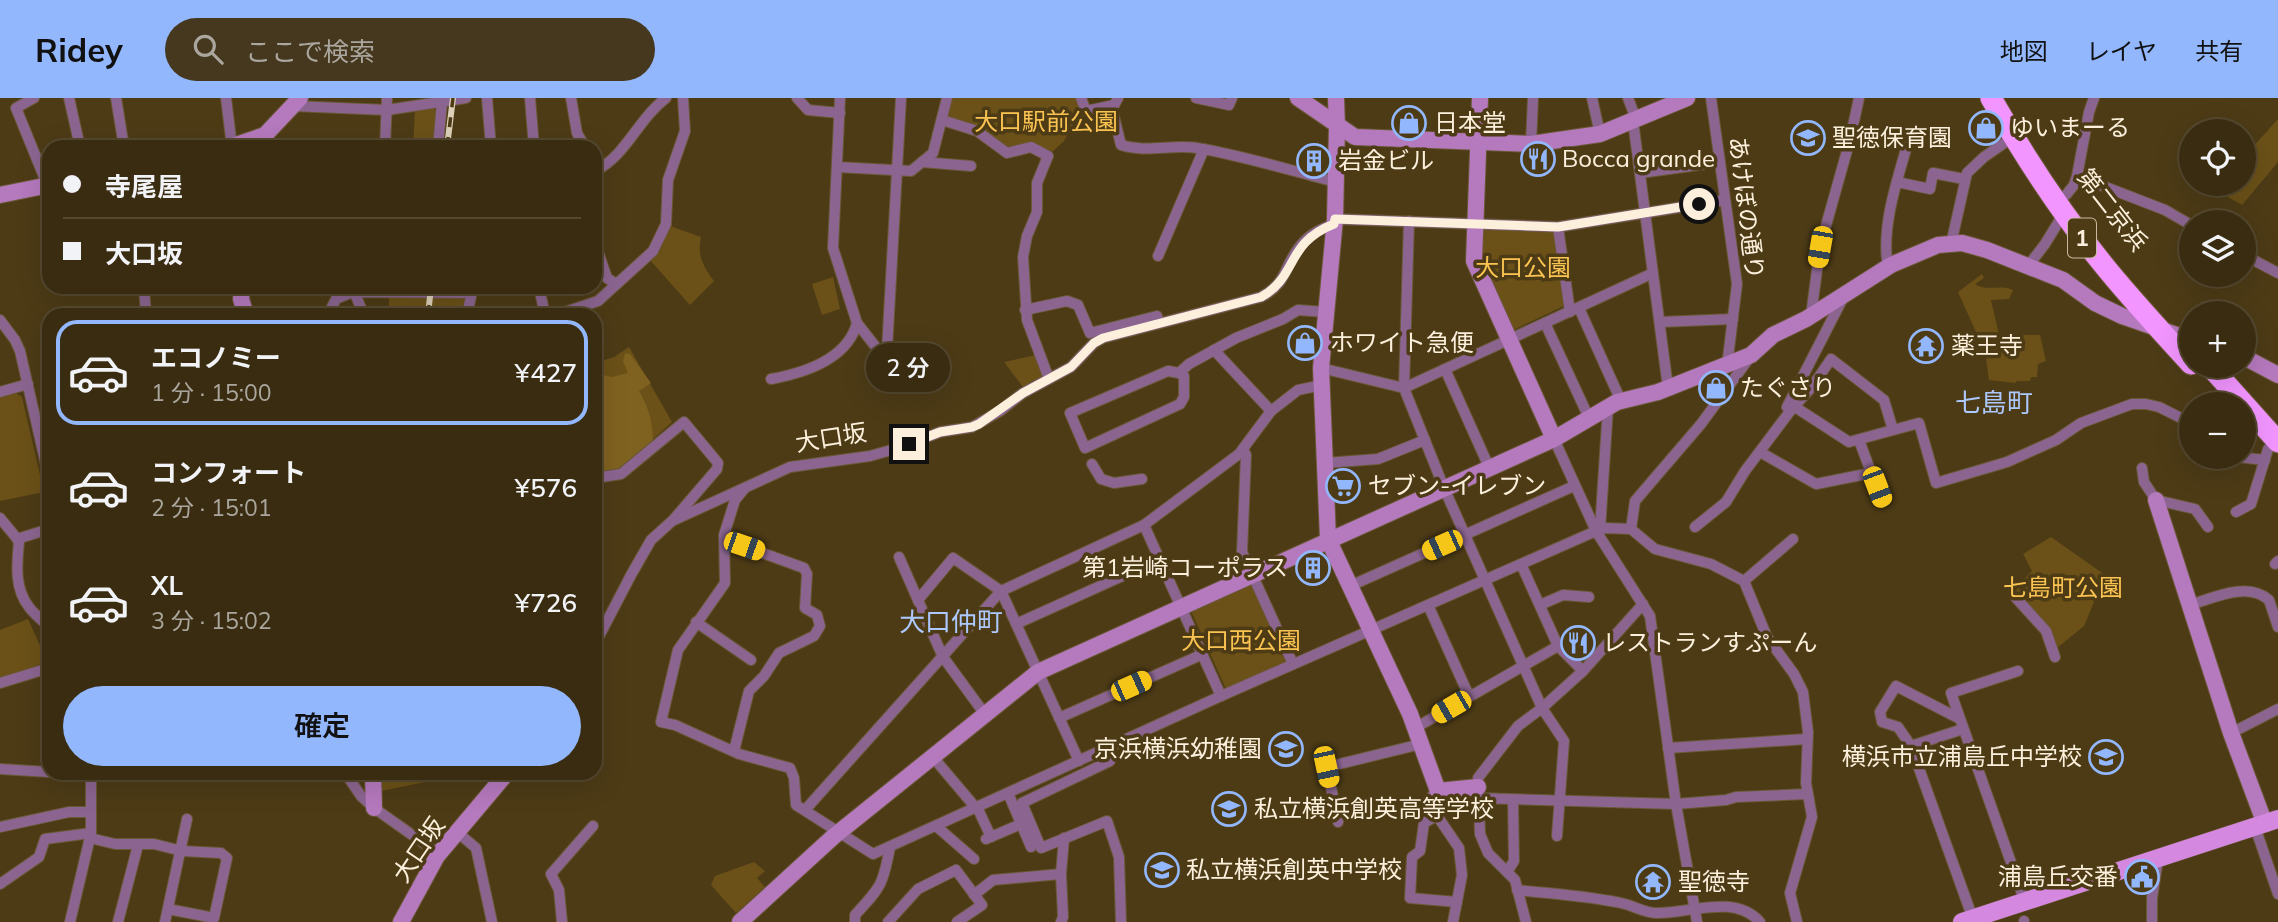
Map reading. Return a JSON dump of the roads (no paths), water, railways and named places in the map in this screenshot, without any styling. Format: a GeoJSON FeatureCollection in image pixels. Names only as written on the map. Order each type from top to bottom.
{"type":"FeatureCollection","features":[{"type":"Feature","properties":{"kind":"highway","name":"第二京浜"},"geometry":{"type":"LineString","coordinates":[[1991,98],[2013,137],[2065,204],[2179,329]]}},
{"type":"Feature","properties":{"kind":"highway","name":"第二京浜"},"geometry":{"type":"LineString","coordinates":[[2005,98],[2103,265],[2179,351]]}},
{"type":"Feature","properties":{"kind":"highway","name":"第二京浜"},"geometry":{"type":"LineString","coordinates":[[2204,378],[2216,392]]}},
{"type":"Feature","properties":{"kind":"highway"},"geometry":{"type":"LineString","coordinates":[[2219,378],[2272,453]]}},
{"type":"Feature","properties":{"kind":"highway"},"geometry":{"type":"LineString","coordinates":[[2256,435],[2272,453]]}},
{"type":"Feature","properties":{"kind":"main road"},"geometry":{"type":"LineString","coordinates":[[1968,920],[2266,823]]}},
{"type":"Feature","properties":{"kind":"street"},"geometry":{"type":"LineString","coordinates":[[34,98],[16,108],[42,172]]}},
{"type":"Feature","properties":{"kind":"street"},"geometry":{"type":"LineString","coordinates":[[69,98],[78,140]]}},
{"type":"Feature","properties":{"kind":"street"},"geometry":{"type":"LineString","coordinates":[[116,98],[123,140]]}},
{"type":"Feature","properties":{"kind":"street"},"geometry":{"type":"LineString","coordinates":[[226,98],[230,140]]}},
{"type":"Feature","properties":{"kind":"street"},"geometry":{"type":"LineString","coordinates":[[385,140],[387,98]]}},
{"type":"Feature","properties":{"kind":"street"},"geometry":{"type":"LineString","coordinates":[[271,140],[297,102],[387,110],[466,98]]}},
{"type":"Feature","properties":{"kind":"street"},"geometry":{"type":"LineString","coordinates":[[487,98],[490,140]]}},
{"type":"Feature","properties":{"kind":"street"},"geometry":{"type":"LineString","coordinates":[[530,98],[533,140]]}},
{"type":"Feature","properties":{"kind":"street"},"geometry":{"type":"LineString","coordinates":[[571,98],[577,133],[581,140]]}},
{"type":"Feature","properties":{"kind":"street"},"geometry":{"type":"LineString","coordinates":[[602,166],[612,160],[650,111],[666,98]]}},
{"type":"Feature","properties":{"kind":"street"},"geometry":{"type":"LineString","coordinates":[[580,308],[591,305],[653,251],[664,232],[668,180],[685,131],[683,98]]}},
{"type":"Feature","properties":{"kind":"street"},"geometry":{"type":"LineString","coordinates":[[797,98],[808,110],[840,113]]}},
{"type":"Feature","properties":{"kind":"street"},"geometry":{"type":"LineString","coordinates":[[841,98],[833,248],[857,323],[879,351],[887,350],[901,98]]}},
{"type":"Feature","properties":{"kind":"street"},"geometry":{"type":"LineString","coordinates":[[837,167],[911,171],[933,153],[947,98]]}},
{"type":"Feature","properties":{"kind":"street"},"geometry":{"type":"LineString","coordinates":[[1081,98],[1086,111],[1116,102],[1114,120],[1121,145],[1130,148],[1195,147],[1336,182]]}},
{"type":"Feature","properties":{"kind":"street"},"geometry":{"type":"LineString","coordinates":[[1196,98],[1229,105],[1231,98]]}},
{"type":"Feature","properties":{"kind":"street"},"geometry":{"type":"LineString","coordinates":[[1298,98],[1355,137],[1531,144],[1600,134],[1686,98]]}},
{"type":"Feature","properties":{"kind":"street"},"geometry":{"type":"LineString","coordinates":[[1336,98],[1334,221],[1321,368],[1328,539],[1415,728],[1438,791]]}},
{"type":"Feature","properties":{"kind":"street"},"geometry":{"type":"LineString","coordinates":[[1480,98],[1474,261],[1574,486],[1650,616],[1676,804],[1696,922]]}},
{"type":"Feature","properties":{"kind":"street"},"geometry":{"type":"LineString","coordinates":[[1531,144],[1533,98]]}},
{"type":"Feature","properties":{"kind":"street"},"geometry":{"type":"LineString","coordinates":[[1592,98],[1600,134]]}},
{"type":"Feature","properties":{"kind":"street"},"geometry":{"type":"LineString","coordinates":[[1628,98],[1635,120],[1668,388]]}},
{"type":"Feature","properties":{"kind":"street","name":"あけぼの通り"},"geometry":{"type":"LineString","coordinates":[[1711,98],[1737,284],[1727,366]]}},
{"type":"Feature","properties":{"kind":"street"},"geometry":{"type":"LineString","coordinates":[[1811,316],[1820,247],[1859,98]]}},
{"type":"Feature","properties":{"kind":"street"},"geometry":{"type":"LineString","coordinates":[[2028,266],[2045,244],[2074,185],[2094,98]]}},
{"type":"Feature","properties":{"kind":"street"},"geometry":{"type":"LineString","coordinates":[[439,140],[442,102]]}},
{"type":"Feature","properties":{"kind":"street"},"geometry":{"type":"LineString","coordinates":[[942,120],[977,131],[1007,153],[1031,147],[1048,156],[1037,183],[1037,212],[1027,236],[1023,257],[1025,310],[1049,379]]}},
{"type":"Feature","properties":{"kind":"street"},"geometry":{"type":"LineString","coordinates":[[1888,267],[1885,254],[1886,236],[1911,132]]}},
{"type":"Feature","properties":{"kind":"street"},"geometry":{"type":"LineString","coordinates":[[1951,244],[1967,173],[1984,157],[2013,137]]}},
{"type":"Feature","properties":{"kind":"street"},"geometry":{"type":"LineString","coordinates":[[1158,256],[1204,149]]}},
{"type":"Feature","properties":{"kind":"street"},"geometry":{"type":"LineString","coordinates":[[922,162],[971,166]]}},
{"type":"Feature","properties":{"kind":"street"},"geometry":{"type":"LineString","coordinates":[[1640,173],[1720,162]]}},
{"type":"Feature","properties":{"kind":"street"},"geometry":{"type":"LineString","coordinates":[[1897,182],[1930,189],[1933,173],[1964,179]]}},
{"type":"Feature","properties":{"kind":"street"},"geometry":{"type":"LineString","coordinates":[[2077,176],[2165,210],[2179,218]]}},
{"type":"Feature","properties":{"kind":"street"},"geometry":{"type":"LineString","coordinates":[[0,195],[42,188]]}},
{"type":"Feature","properties":{"kind":"street"},"geometry":{"type":"LineString","coordinates":[[1334,221],[1558,227],[1725,200]]}},
{"type":"Feature","properties":{"kind":"street","name":"大口坂"},"geometry":{"type":"LineString","coordinates":[[602,630],[651,540],[672,522],[801,464],[870,456],[940,432],[972,427],[1071,367],[1094,343],[1103,338],[1261,297],[1271,292],[1283,279],[1302,244],[1334,221]]}},
{"type":"Feature","properties":{"kind":"street"},"geometry":{"type":"LineString","coordinates":[[1409,221],[1404,388],[1444,488],[1542,708],[1564,741],[1558,836]]}},
{"type":"Feature","properties":{"kind":"street"},"geometry":{"type":"LineString","coordinates":[[1558,227],[1574,310],[1615,404],[1598,531]]}},
{"type":"Feature","properties":{"kind":"street"},"geometry":{"type":"LineString","coordinates":[[1631,529],[1635,501],[1701,424],[1751,355],[1773,335],[1811,316],[1888,267],[1938,245],[1962,243],[2063,279],[2095,303],[2179,337]]}},
{"type":"Feature","properties":{"kind":"street"},"geometry":{"type":"LineString","coordinates":[[2256,261],[2278,273]]}},
{"type":"Feature","properties":{"kind":"street"},"geometry":{"type":"LineString","coordinates":[[602,263],[607,278],[616,284]]}},
{"type":"Feature","properties":{"kind":"street"},"geometry":{"type":"LineString","coordinates":[[1321,368],[1404,388],[1653,273]]}},
{"type":"Feature","properties":{"kind":"street"},"geometry":{"type":"LineString","coordinates":[[332,308],[336,299],[344,294]]}},
{"type":"Feature","properties":{"kind":"street"},"geometry":{"type":"LineString","coordinates":[[1844,296],[1787,407],[1849,442],[1919,423],[1936,483],[2007,463],[2056,440],[2081,423],[2132,404],[2159,407],[2179,417]]}},
{"type":"Feature","properties":{"kind":"street"},"geometry":{"type":"LineString","coordinates":[[1025,310],[1067,301],[1078,305],[1090,333],[1157,316],[1159,323]]}},
{"type":"Feature","properties":{"kind":"street"},"geometry":{"type":"LineString","coordinates":[[1179,373],[1189,364],[1236,338],[1298,310],[1326,312]]}},
{"type":"Feature","properties":{"kind":"street"},"geometry":{"type":"LineString","coordinates":[[1660,322],[1733,319]]}},
{"type":"Feature","properties":{"kind":"street"},"geometry":{"type":"LineString","coordinates":[[0,320],[20,351],[42,447]]}},
{"type":"Feature","properties":{"kind":"street"},"geometry":{"type":"LineString","coordinates":[[772,379],[793,376],[827,360],[850,340],[857,323]]}},
{"type":"Feature","properties":{"kind":"street"},"geometry":{"type":"LineString","coordinates":[[1545,323],[1589,418]]}},
{"type":"Feature","properties":{"kind":"street"},"geometry":{"type":"LineString","coordinates":[[1214,350],[1271,411]]}},
{"type":"Feature","properties":{"kind":"street"},"geometry":{"type":"LineString","coordinates":[[740,922],[840,831],[1038,672],[1553,439],[1615,404],[1668,388],[1751,355]]}},
{"type":"Feature","properties":{"kind":"street"},"geometry":{"type":"LineString","coordinates":[[1695,527],[1726,502],[1760,452],[1831,359],[1884,400],[1893,430]]}},
{"type":"Feature","properties":{"kind":"street"},"geometry":{"type":"LineString","coordinates":[[2256,363],[2278,375]]}},
{"type":"Feature","properties":{"kind":"street"},"geometry":{"type":"LineString","coordinates":[[1445,369],[1489,467]]}},
{"type":"Feature","properties":{"kind":"street"},"geometry":{"type":"LineString","coordinates":[[1168,371],[1179,373],[1184,376],[1184,397],[1180,404],[1085,448],[1070,413],[1168,371]]}},
{"type":"Feature","properties":{"kind":"street"},"geometry":{"type":"LineString","coordinates":[[0,392],[28,384]]}},
{"type":"Feature","properties":{"kind":"street"},"geometry":{"type":"LineString","coordinates":[[805,810],[1001,592],[1144,525],[1243,449],[1271,411],[1298,390],[1322,385]]}},
{"type":"Feature","properties":{"kind":"street"},"geometry":{"type":"LineString","coordinates":[[602,477],[621,474],[684,422],[718,463],[717,469],[672,522]]}},
{"type":"Feature","properties":{"kind":"street"},"geometry":{"type":"LineString","coordinates":[[1325,463],[1378,459],[1425,440]]}},
{"type":"Feature","properties":{"kind":"street"},"geometry":{"type":"LineString","coordinates":[[1858,440],[1882,502]]}},
{"type":"Feature","properties":{"kind":"street"},"geometry":{"type":"LineString","coordinates":[[1243,449],[1246,455],[1242,552],[1293,664]]}},
{"type":"Feature","properties":{"kind":"street"},"geometry":{"type":"LineString","coordinates":[[1760,452],[1816,484],[1871,473]]}},
{"type":"Feature","properties":{"kind":"street"},"geometry":{"type":"LineString","coordinates":[[2236,512],[2251,504],[2272,453]]}},
{"type":"Feature","properties":{"kind":"street"},"geometry":{"type":"LineString","coordinates":[[1092,464],[1101,479],[1114,483],[1142,479]]}},
{"type":"Feature","properties":{"kind":"street"},"geometry":{"type":"LineString","coordinates":[[2142,468],[2144,482],[2155,500],[2231,733],[2266,823],[2278,894]]}},
{"type":"Feature","properties":{"kind":"street"},"geometry":{"type":"LineString","coordinates":[[1350,586],[1574,486]]}},
{"type":"Feature","properties":{"kind":"street"},"geometry":{"type":"LineString","coordinates":[[745,488],[735,500],[724,539],[725,583],[678,650],[661,722],[675,725],[734,751],[790,768],[794,778],[796,804],[873,854],[1521,564],[1598,531],[1631,529],[1655,549],[1711,564],[1744,581],[1767,637],[1794,674],[1803,692],[1807,739],[1807,794],[1812,817],[1790,893],[1797,922]]}},
{"type":"Feature","properties":{"kind":"street"},"geometry":{"type":"LineString","coordinates":[[2155,500],[2195,509],[2208,527]]}},
{"type":"Feature","properties":{"kind":"street"},"geometry":{"type":"LineString","coordinates":[[0,518],[19,541],[16,577],[23,598],[42,620]]}},
{"type":"Feature","properties":{"kind":"street"},"geometry":{"type":"LineString","coordinates":[[1144,525],[1221,696]]}},
{"type":"Feature","properties":{"kind":"street"},"geometry":{"type":"LineString","coordinates":[[17,539],[42,531]]}},
{"type":"Feature","properties":{"kind":"street"},"geometry":{"type":"LineString","coordinates":[[724,539],[804,568],[807,574],[805,608],[817,615],[820,626],[814,636],[779,653],[764,676],[749,691],[734,751]]}},
{"type":"Feature","properties":{"kind":"street"},"geometry":{"type":"LineString","coordinates":[[1744,581],[1793,539]]}},
{"type":"Feature","properties":{"kind":"street"},"geometry":{"type":"LineString","coordinates":[[899,557],[943,656],[984,713]]}},
{"type":"Feature","properties":{"kind":"street"},"geometry":{"type":"LineString","coordinates":[[918,600],[953,558],[1001,592],[1079,761]]}},
{"type":"Feature","properties":{"kind":"street"},"geometry":{"type":"LineString","coordinates":[[1016,624],[1160,559]]}},
{"type":"Feature","properties":{"kind":"street"},"geometry":{"type":"LineString","coordinates":[[1521,564],[1558,646],[1583,671]]}},
{"type":"Feature","properties":{"kind":"street"},"geometry":{"type":"LineString","coordinates":[[2269,600],[2278,591]]}},
{"type":"Feature","properties":{"kind":"street"},"geometry":{"type":"LineString","coordinates":[[2190,605],[2234,592],[2252,592],[2269,600],[2278,627]]}},
{"type":"Feature","properties":{"kind":"street"},"geometry":{"type":"LineString","coordinates":[[1539,605],[1563,595],[1589,597]]}},
{"type":"Feature","properties":{"kind":"street"},"geometry":{"type":"LineString","coordinates":[[2015,598],[2046,631],[2055,657]]}},
{"type":"Feature","properties":{"kind":"street"},"geometry":{"type":"LineString","coordinates":[[1526,922],[1515,880],[1488,853],[1480,834],[1478,778],[1518,726],[1583,671],[1643,604]]}},
{"type":"Feature","properties":{"kind":"street"},"geometry":{"type":"LineString","coordinates":[[1428,605],[1469,696]]}},
{"type":"Feature","properties":{"kind":"street"},"geometry":{"type":"LineString","coordinates":[[38,616],[42,614]]}},
{"type":"Feature","properties":{"kind":"street"},"geometry":{"type":"LineString","coordinates":[[696,622],[751,660]]}},
{"type":"Feature","properties":{"kind":"street"},"geometry":{"type":"LineString","coordinates":[[1415,728],[1558,646]]}},
{"type":"Feature","properties":{"kind":"street"},"geometry":{"type":"LineString","coordinates":[[1059,718],[1203,654]]}},
{"type":"Feature","properties":{"kind":"street"},"geometry":{"type":"LineString","coordinates":[[0,683],[42,670]]}},
{"type":"Feature","properties":{"kind":"street"},"geometry":{"type":"LineString","coordinates":[[2018,671],[1951,694],[2025,902]]}},
{"type":"Feature","properties":{"kind":"street"},"geometry":{"type":"LineString","coordinates":[[1962,724],[1896,686],[1880,712],[1882,722],[1898,727],[1911,746],[1968,920]]}},
{"type":"Feature","properties":{"kind":"street"},"geometry":{"type":"LineString","coordinates":[[2231,733],[2278,709]]}},
{"type":"Feature","properties":{"kind":"street"},"geometry":{"type":"LineString","coordinates":[[1911,746],[1962,724]]}},
{"type":"Feature","properties":{"kind":"street"},"geometry":{"type":"LineString","coordinates":[[1668,748],[1807,739]]}},
{"type":"Feature","properties":{"kind":"street"},"geometry":{"type":"LineString","coordinates":[[1338,822],[1326,767],[1421,744]]}},
{"type":"Feature","properties":{"kind":"street"},"geometry":{"type":"LineString","coordinates":[[1106,748],[1110,761],[1022,803],[1041,848],[1107,821],[1119,856],[1121,922]]}},
{"type":"Feature","properties":{"kind":"street"},"geometry":{"type":"LineString","coordinates":[[932,756],[976,808],[989,838],[1021,824]]}},
{"type":"Feature","properties":{"kind":"street"},"geometry":{"type":"LineString","coordinates":[[0,769],[42,772]]}},
{"type":"Feature","properties":{"kind":"street"},"geometry":{"type":"LineString","coordinates":[[70,922],[90,835],[91,780]]}},
{"type":"Feature","properties":{"kind":"street"},"geometry":{"type":"LineString","coordinates":[[350,780],[374,808],[439,854]]}},
{"type":"Feature","properties":{"kind":"street"},"geometry":{"type":"LineString","coordinates":[[373,780],[374,808]]}},
{"type":"Feature","properties":{"kind":"street","name":"大口坂"},"geometry":{"type":"LineString","coordinates":[[401,922],[439,854],[501,780]]}},
{"type":"Feature","properties":{"kind":"street"},"geometry":{"type":"LineString","coordinates":[[1452,922],[1462,875],[1459,848],[1438,814],[1432,796],[1438,791],[1478,792],[1513,800],[1676,804],[1736,797],[1807,794]]}},
{"type":"Feature","properties":{"kind":"street"},"geometry":{"type":"LineString","coordinates":[[1007,793],[1031,847]]}},
{"type":"Feature","properties":{"kind":"street"},"geometry":{"type":"LineString","coordinates":[[1507,872],[1514,861],[1513,800]]}},
{"type":"Feature","properties":{"kind":"street"},"geometry":{"type":"LineString","coordinates":[[0,827],[69,812],[91,812]]}},
{"type":"Feature","properties":{"kind":"street"},"geometry":{"type":"LineString","coordinates":[[1438,814],[1424,823],[1420,852],[1412,857],[1410,898],[1457,902]]}},
{"type":"Feature","properties":{"kind":"street"},"geometry":{"type":"LineString","coordinates":[[165,922],[187,819]]}},
{"type":"Feature","properties":{"kind":"street"},"geometry":{"type":"LineString","coordinates":[[562,922],[559,890],[551,874],[593,826]]}},
{"type":"Feature","properties":{"kind":"street"},"geometry":{"type":"LineString","coordinates":[[936,826],[974,859]]}},
{"type":"Feature","properties":{"kind":"street"},"geometry":{"type":"LineString","coordinates":[[457,832],[476,848],[492,922]]}},
{"type":"Feature","properties":{"kind":"street"},"geometry":{"type":"LineString","coordinates":[[0,884],[40,857],[45,839],[90,835],[115,844],[153,844],[182,851],[221,853],[227,858],[214,918],[168,909]]}},
{"type":"Feature","properties":{"kind":"street"},"geometry":{"type":"LineString","coordinates":[[1061,922],[1061,874],[1065,838]]}},
{"type":"Feature","properties":{"kind":"street"},"geometry":{"type":"LineString","coordinates":[[118,922],[138,845]]}},
{"type":"Feature","properties":{"kind":"street"},"geometry":{"type":"LineString","coordinates":[[855,922],[855,915],[878,890],[884,879],[890,846]]}},
{"type":"Feature","properties":{"kind":"street"},"geometry":{"type":"LineString","coordinates":[[2152,922],[2152,898],[2158,859]]}},
{"type":"Feature","properties":{"kind":"street"},"geometry":{"type":"LineString","coordinates":[[888,922],[918,889],[956,870],[982,905],[957,922]]}},
{"type":"Feature","properties":{"kind":"street"},"geometry":{"type":"LineString","coordinates":[[974,895],[993,880],[1061,874]]}},
{"type":"Feature","properties":{"kind":"street"},"geometry":{"type":"LineString","coordinates":[[1517,890],[1626,904],[1656,914],[1694,908],[1731,907],[1752,913],[1760,922]]}},
{"type":"Feature","properties":{"kind":"railway"},"geometry":{"type":"LineString","coordinates":[[448,140],[453,98]]}},
{"type":"Feature","properties":{"kind":"railway"},"geometry":{"type":"LineString","coordinates":[[429,308],[430,294]]}},
{"type":"Feature","properties":{"kind":"place","name":"日本堂"},"geometry":{"type":"Point","coordinates":[1409,123]}},
{"type":"Feature","properties":{"kind":"place","name":"ゆいまーる"},"geometry":{"type":"Point","coordinates":[1986,128]}},
{"type":"Feature","properties":{"kind":"place","name":"聖徳保育園"},"geometry":{"type":"Point","coordinates":[1808,138]}},
{"type":"Feature","properties":{"kind":"place","name":"Bocca grande"},"geometry":{"type":"Point","coordinates":[1538,159]}},
{"type":"Feature","properties":{"kind":"place","name":"岩金ビル"},"geometry":{"type":"Point","coordinates":[1314,161]}},
{"type":"Feature","properties":{"kind":"place","name":"ホワイト急便"},"geometry":{"type":"Point","coordinates":[1305,343]}},
{"type":"Feature","properties":{"kind":"place","name":"薬王寺"},"geometry":{"type":"Point","coordinates":[1926,346]}},
{"type":"Feature","properties":{"kind":"place","name":"たぐさり"},"geometry":{"type":"Point","coordinates":[1716,388]}},
{"type":"Feature","properties":{"kind":"place","name":"セブン-イレブン"},"geometry":{"type":"Point","coordinates":[1343,486]}},
{"type":"Feature","properties":{"kind":"place","name":"第1岩崎コーポラス"},"geometry":{"type":"Point","coordinates":[1313,568]}},
{"type":"Feature","properties":{"kind":"place","name":"レストランすぷーん"},"geometry":{"type":"Point","coordinates":[1578,643]}},
{"type":"Feature","properties":{"kind":"place","name":"京浜横浜幼稚園"},"geometry":{"type":"Point","coordinates":[1286,749]}},
{"type":"Feature","properties":{"kind":"place","name":"横浜市立浦島丘中学校"},"geometry":{"type":"Point","coordinates":[2106,757]}},
{"type":"Feature","properties":{"kind":"place","name":"私立横浜創英高等学校"},"geometry":{"type":"Point","coordinates":[1229,809]}},
{"type":"Feature","properties":{"kind":"place","name":"私立横浜創英中学校"},"geometry":{"type":"Point","coordinates":[1162,870]}},
{"type":"Feature","properties":{"kind":"place","name":"浦島丘交番"},"geometry":{"type":"Point","coordinates":[2142,877]}},
{"type":"Feature","properties":{"kind":"place","name":"聖徳寺"},"geometry":{"type":"Point","coordinates":[1653,882]}},
{"type":"Feature","properties":{"kind":"district","name":"七島町"},"geometry":{"type":"Point","coordinates":[1994,403]}},
{"type":"Feature","properties":{"kind":"district","name":"大口仲町"},"geometry":{"type":"Point","coordinates":[951,622]}},
{"type":"Feature","properties":{"kind":"park label","name":"大口駅前公園"},"geometry":{"type":"Point","coordinates":[1046,122]}},
{"type":"Feature","properties":{"kind":"park label","name":"大口公園"},"geometry":{"type":"Point","coordinates":[1523,268]}},
{"type":"Feature","properties":{"kind":"park label","name":"七島町公園"},"geometry":{"type":"Point","coordinates":[2063,588]}},
{"type":"Feature","properties":{"kind":"park label","name":"大口西公園"},"geometry":{"type":"Point","coordinates":[1241,641]}}]}
